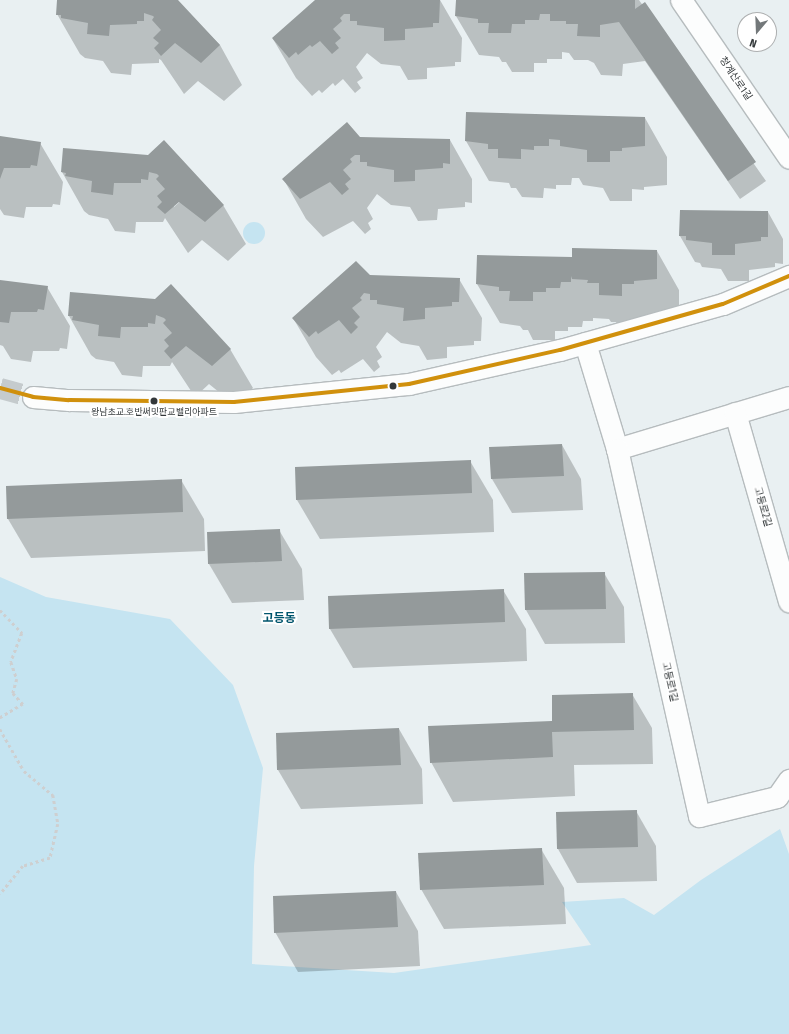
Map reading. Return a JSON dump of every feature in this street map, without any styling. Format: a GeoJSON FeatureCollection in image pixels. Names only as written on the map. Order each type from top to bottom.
{"type":"FeatureCollection","features":[{"type":"Feature","properties":{"kind":"street","name":"청계산로1길"},"geometry":{"type":"LineString","coordinates":[[681,0],[789,158]]}},
{"type":"Feature","properties":{"kind":"street"},"geometry":{"type":"LineString","coordinates":[[33,397],[69,400],[234,402],[409,384],[585,343],[724,304],[789,276]]}},
{"type":"Feature","properties":{"kind":"street","name":"고등로1길"},"geometry":{"type":"LineString","coordinates":[[585,343],[617,449],[699,816],[777,797],[789,780]]}},
{"type":"Feature","properties":{"kind":"street"},"geometry":{"type":"LineString","coordinates":[[617,449],[789,397]]}},
{"type":"Feature","properties":{"kind":"street","name":"고등로2길"},"geometry":{"type":"LineString","coordinates":[[735,413],[789,601]]}},
{"type":"Feature","properties":{"kind":"path"},"geometry":{"type":"LineString","coordinates":[[0,610],[22,633],[11,662],[17,679],[13,693],[23,704],[0,718]]}},
{"type":"Feature","properties":{"kind":"path"},"geometry":{"type":"LineString","coordinates":[[0,729],[24,771],[53,795],[58,824],[50,858],[23,866],[0,894]]}},
{"type":"Feature","properties":{"kind":"shaded area"},"geometry":{"type":"Polygon","coordinates":[[[254,222],[262,225],[265,233],[262,241],[254,244],[246,241],[243,233],[246,225],[254,222]]]}},
{"type":"Feature","properties":{"kind":"shaded area"},"geometry":{"type":"Polygon","coordinates":[[[0,577],[46,597],[170,619],[233,685],[263,768],[254,866],[252,964],[394,973],[591,945],[562,902],[624,898],[654,915],[701,880],[780,829],[789,854],[789,1034],[0,1034],[0,577]]]}},
{"type":"Feature","properties":{"kind":"building"},"geometry":{"type":"Polygon","coordinates":[[[57,0],[178,0],[220,45],[201,63],[175,43],[161,56],[154,48],[159,43],[153,38],[161,30],[152,20],[154,17],[153,16],[144,13],[144,21],[137,21],[137,24],[110,25],[109,36],[87,34],[88,23],[61,18],[61,15],[56,15],[57,0]]]}},
{"type":"Feature","properties":{"kind":"building"},"geometry":{"type":"Polygon","coordinates":[[[315,0],[440,0],[439,23],[433,23],[433,27],[405,29],[405,40],[384,41],[384,28],[357,25],[357,21],[350,21],[350,14],[344,14],[340,18],[342,21],[333,29],[341,38],[335,43],[339,48],[332,54],[320,41],[312,47],[310,45],[298,55],[296,52],[289,58],[272,38],[315,0]]]}},
{"type":"Feature","properties":{"kind":"building"},"geometry":{"type":"Polygon","coordinates":[[[456,0],[635,0],[635,9],[645,2],[756,162],[728,181],[619,22],[600,25],[600,37],[577,36],[578,24],[566,24],[566,21],[550,21],[550,14],[540,14],[539,20],[525,20],[525,24],[512,24],[511,33],[488,33],[489,23],[478,23],[478,19],[455,16],[456,0]]]}},
{"type":"Feature","properties":{"kind":"building"},"geometry":{"type":"Polygon","coordinates":[[[466,112],[645,117],[645,146],[622,148],[622,151],[610,151],[610,162],[587,162],[587,150],[560,146],[560,140],[549,139],[549,146],[534,146],[534,150],[521,149],[521,159],[498,158],[498,149],[488,149],[488,144],[465,141],[466,112]]]}},
{"type":"Feature","properties":{"kind":"building"},"geometry":{"type":"Polygon","coordinates":[[[347,122],[360,137],[450,139],[450,164],[443,163],[443,168],[415,170],[415,181],[394,182],[394,170],[367,166],[367,162],[360,162],[360,155],[355,155],[350,159],[352,162],[343,170],[351,179],[345,184],[349,189],[342,195],[330,182],[300,199],[282,179],[347,122]]]}},
{"type":"Feature","properties":{"kind":"building"},"geometry":{"type":"Polygon","coordinates":[[[0,136],[41,142],[37,166],[31,165],[30,168],[4,168],[0,179],[0,136]]]}},
{"type":"Feature","properties":{"kind":"building"},"geometry":{"type":"Polygon","coordinates":[[[164,140],[224,205],[205,222],[179,202],[165,214],[157,207],[162,202],[157,196],[165,189],[156,179],[159,176],[157,174],[149,172],[148,180],[141,179],[141,183],[114,183],[113,195],[91,192],[92,181],[65,176],[66,173],[61,172],[63,148],[148,155],[164,140]]]}},
{"type":"Feature","properties":{"kind":"building"},"geometry":{"type":"Polygon","coordinates":[[[680,210],[768,211],[768,237],[761,237],[761,241],[735,244],[735,255],[712,255],[712,243],[686,240],[686,236],[679,236],[680,210]]]}},
{"type":"Feature","properties":{"kind":"building"},"geometry":{"type":"Polygon","coordinates":[[[572,248],[657,250],[657,279],[634,281],[634,284],[622,284],[622,296],[599,295],[599,283],[587,283],[588,280],[572,279],[571,276],[571,282],[561,282],[560,288],[546,288],[546,292],[533,292],[533,301],[509,301],[510,291],[499,291],[499,287],[476,284],[477,255],[572,257],[572,248]]]}},
{"type":"Feature","properties":{"kind":"building"},"geometry":{"type":"Polygon","coordinates":[[[356,261],[370,275],[460,278],[459,302],[452,302],[452,306],[425,308],[425,319],[403,321],[404,308],[377,304],[377,300],[370,300],[370,294],[364,293],[360,298],[362,300],[352,308],[360,317],[354,323],[358,327],[351,334],[339,320],[318,334],[316,331],[309,337],[292,318],[356,261]]]}},
{"type":"Feature","properties":{"kind":"building"},"geometry":{"type":"Polygon","coordinates":[[[0,280],[48,286],[44,310],[38,309],[37,312],[11,312],[9,323],[0,322],[0,280]]]}},
{"type":"Feature","properties":{"kind":"building"},"geometry":{"type":"Polygon","coordinates":[[[171,284],[231,349],[212,366],[186,346],[171,359],[164,351],[169,346],[164,340],[172,333],[163,323],[166,320],[156,315],[155,324],[148,323],[148,327],[121,327],[120,338],[98,336],[99,325],[72,320],[73,316],[68,316],[70,292],[155,299],[171,284]]]}},
{"type":"Feature","properties":{"kind":"building"},"geometry":{"type":"Polygon","coordinates":[[[562,444],[564,476],[491,479],[489,447],[562,444]]]}},
{"type":"Feature","properties":{"kind":"building"},"geometry":{"type":"Polygon","coordinates":[[[471,460],[472,493],[296,500],[295,467],[471,460]]]}},
{"type":"Feature","properties":{"kind":"building"},"geometry":{"type":"Polygon","coordinates":[[[182,479],[183,512],[7,519],[6,486],[182,479]]]}},
{"type":"Feature","properties":{"kind":"building"},"geometry":{"type":"Polygon","coordinates":[[[280,529],[282,561],[208,564],[207,532],[280,529]]]}},
{"type":"Feature","properties":{"kind":"building"},"geometry":{"type":"Polygon","coordinates":[[[605,572],[606,609],[525,610],[524,573],[605,572]]]}},
{"type":"Feature","properties":{"kind":"building"},"geometry":{"type":"Polygon","coordinates":[[[504,589],[505,622],[329,629],[328,596],[504,589]]]}},
{"type":"Feature","properties":{"kind":"building"},"geometry":{"type":"Polygon","coordinates":[[[633,693],[634,730],[552,732],[553,757],[430,763],[428,726],[552,721],[552,695],[633,693]]]}},
{"type":"Feature","properties":{"kind":"building"},"geometry":{"type":"Polygon","coordinates":[[[399,728],[401,765],[277,770],[276,733],[399,728]]]}},
{"type":"Feature","properties":{"kind":"building"},"geometry":{"type":"Polygon","coordinates":[[[637,810],[638,847],[557,849],[556,812],[637,810]]]}},
{"type":"Feature","properties":{"kind":"building"},"geometry":{"type":"Polygon","coordinates":[[[542,848],[544,885],[420,890],[418,853],[542,848]]]}},
{"type":"Feature","properties":{"kind":"building"},"geometry":{"type":"Polygon","coordinates":[[[396,891],[398,927],[274,933],[273,896],[396,891]]]}},
{"type":"Feature","properties":{"kind":"tunnel"},"geometry":{"type":"LineString","coordinates":[[0,388],[33,397]]}},
{"type":"Feature","properties":{"kind":"transit line"},"geometry":{"type":"LineString","coordinates":[[0,388],[33,397],[69,400],[234,402],[409,384],[560,350],[723,304],[789,276]]}},
{"type":"Feature","properties":{"kind":"place","name":"왕남초교.호반써밋판교밸리아파트"},"geometry":{"type":"Point","coordinates":[154,401]}},
{"type":"Feature","properties":{"kind":"district","name":"고등동"},"geometry":{"type":"Point","coordinates":[279,619]}}]}
